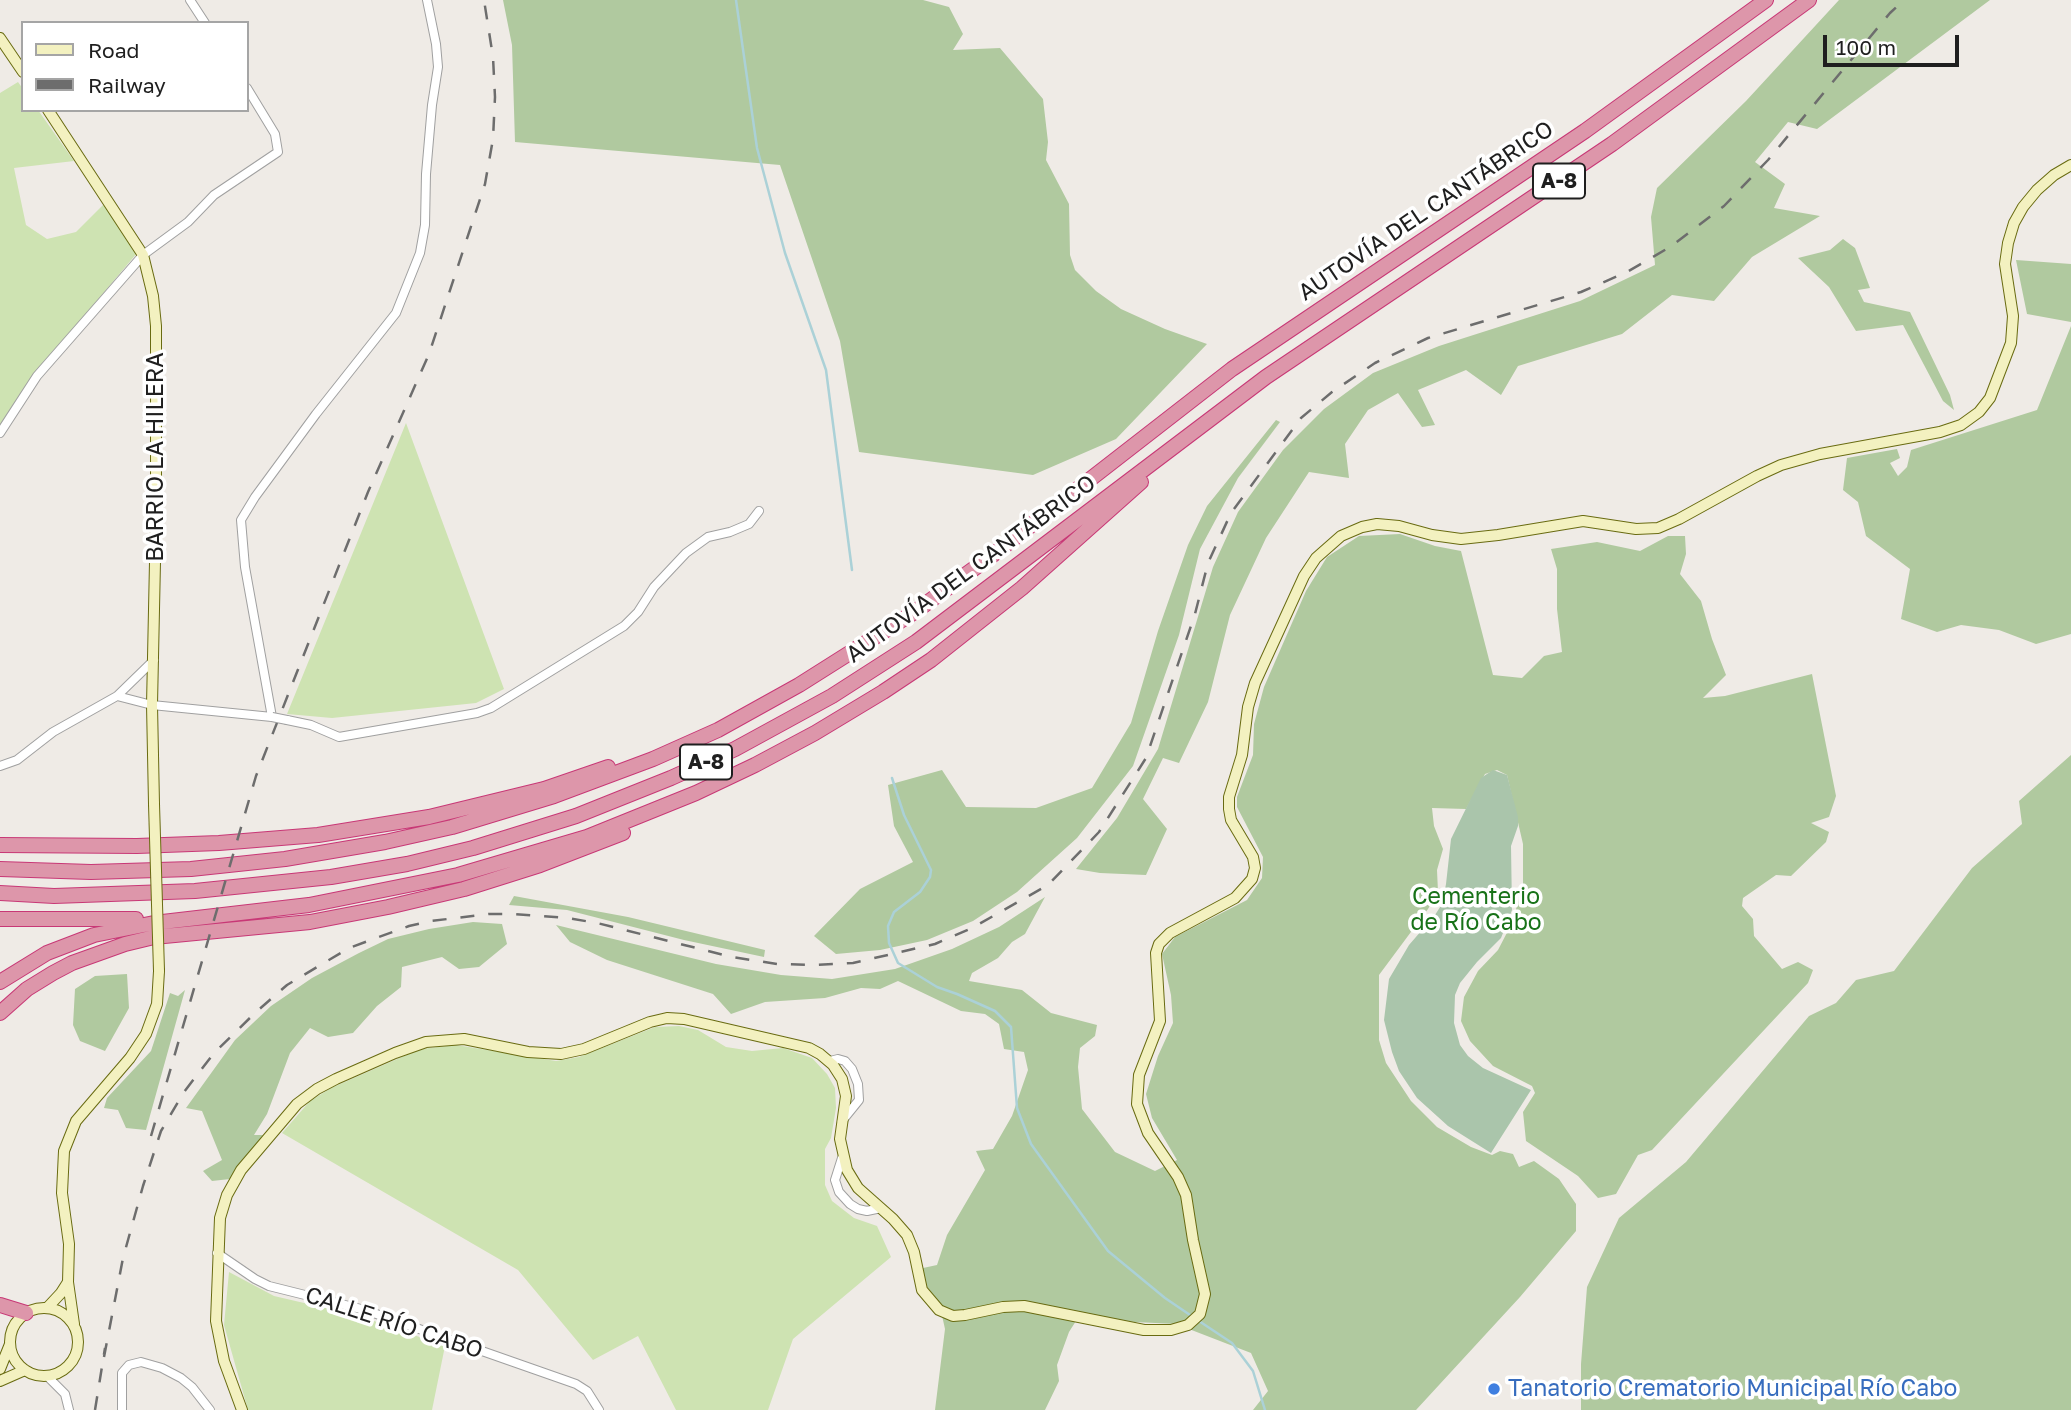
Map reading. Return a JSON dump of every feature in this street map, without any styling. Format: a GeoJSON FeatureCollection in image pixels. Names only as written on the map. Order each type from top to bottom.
{"type":"FeatureCollection","features":[{"type":"Feature","properties":{"kind":"highway","name":"AUTOVÍA DEL CANTÁBRICO"},"geometry":{"type":"LineString","coordinates":[[0,869],[101,872],[191,869],[335,852],[424,834],[554,796],[653,759],[741,718],[824,671],[906,618],[986,560],[1232,369],[1574,139],[1766,0]]}},
{"type":"Feature","properties":{"kind":"highway","name":"AUTOVÍA DEL CANTÁBRICO"},"geometry":{"type":"LineString","coordinates":[[0,893],[54,896],[148,894],[206,891],[342,876],[486,844],[576,816],[726,753],[797,716],[908,648],[1208,420],[1303,352],[1631,131],[1809,0]]}},
{"type":"Feature","properties":{"kind":"highway"},"geometry":{"type":"LineString","coordinates":[[0,1013],[27,989],[54,972],[81,959],[125,944],[154,937],[310,922],[388,907],[464,888],[579,850],[662,817],[759,769],[931,660],[1022,588],[1155,470],[1303,352]]}},
{"type":"Feature","properties":{"kind":"highway"},"geometry":{"type":"LineString","coordinates":[[0,845],[205,844],[293,837],[429,817],[544,789],[630,760],[732,717],[824,671]]}},
{"type":"Feature","properties":{"kind":"highway"},"geometry":{"type":"LineString","coordinates":[[0,982],[47,953],[94,935],[135,926],[309,905],[374,893],[458,875],[587,837],[684,798],[755,765],[883,692]]}},
{"type":"Feature","properties":{"kind":"highway"},"geometry":{"type":"LineString","coordinates":[[0,838],[57,846]]}},
{"type":"Feature","properties":{"kind":"highway"},"geometry":{"type":"LineString","coordinates":[[0,919],[208,917]]}},
{"type":"Feature","properties":{"kind":"highway"},"geometry":{"type":"LineString","coordinates":[[0,1305],[26,1313]]}},
{"type":"Feature","properties":{"kind":"street"},"geometry":{"type":"LineString","coordinates":[[190,0],[204,21]]}},
{"type":"Feature","properties":{"kind":"street"},"geometry":{"type":"LineString","coordinates":[[272,718],[245,567],[241,520],[316,414],[396,313],[420,253],[425,225],[432,105],[438,67],[426,0]]}},
{"type":"Feature","properties":{"kind":"street"},"geometry":{"type":"LineString","coordinates":[[0,38],[21,69]]}},
{"type":"Feature","properties":{"kind":"street"},"geometry":{"type":"LineString","coordinates":[[0,433],[37,376],[143,255],[188,222],[214,195],[278,152],[275,134],[248,90]]}},
{"type":"Feature","properties":{"kind":"street","name":"BARRIO LA HILERA"},"geometry":{"type":"LineString","coordinates":[[49,112],[143,255],[153,296],[156,326],[152,705],[159,971],[157,1004],[146,1034],[130,1058],[81,1114],[68,1140],[61,1178],[69,1244],[68,1282],[74,1324]]}},
{"type":"Feature","properties":{"kind":"street"},"geometry":{"type":"LineString","coordinates":[[242,1410],[224,1361],[217,1331],[219,1218],[231,1186],[257,1149],[297,1104],[336,1079],[436,1040],[464,1039],[528,1052],[561,1054],[584,1049],[656,1020],[679,1018],[809,1048],[830,1061],[845,1090],[846,1108],[840,1139],[842,1158],[854,1183],[898,1224],[910,1241],[918,1280],[935,1308],[948,1314],[965,1315],[1003,1307],[1024,1306],[1144,1330],[1171,1330],[1188,1325],[1203,1309],[1205,1288],[1192,1240],[1186,1195],[1178,1177],[1148,1133],[1137,1104],[1139,1075],[1160,1021],[1156,953],[1159,944],[1170,933],[1235,898],[1252,879],[1255,868],[1253,857],[1231,820],[1229,797],[1242,755],[1252,690],[1295,596],[1316,558],[1341,536],[1377,524],[1461,539],[1498,536],[1583,521],[1636,529],[1658,528],[1757,475],[1782,465],[1819,454],[1940,432],[1961,425],[1979,412],[1990,398],[2011,343],[2013,316],[2006,257],[2014,223],[2037,190],[2071,165]]}},
{"type":"Feature","properties":{"kind":"street"},"geometry":{"type":"LineString","coordinates":[[117,696],[152,705],[287,720],[311,725],[339,737],[477,713],[491,708],[624,626],[686,552],[708,537],[749,524],[759,511]]}},
{"type":"Feature","properties":{"kind":"street"},"geometry":{"type":"LineString","coordinates":[[0,766],[17,760],[53,732],[117,696],[154,660]]}},
{"type":"Feature","properties":{"kind":"street"},"geometry":{"type":"LineString","coordinates":[[842,1158],[835,1180],[839,1192],[858,1209],[867,1211],[881,1208]]}},
{"type":"Feature","properties":{"kind":"street","name":"CALLE RÍO CABO"},"geometry":{"type":"LineString","coordinates":[[217,1253],[269,1286],[365,1310],[576,1384],[587,1391],[599,1410]]}},
{"type":"Feature","properties":{"kind":"street"},"geometry":{"type":"LineString","coordinates":[[0,1369],[15,1323],[26,1313],[47,1308],[68,1282]]}},
{"type":"Feature","properties":{"kind":"street"},"geometry":{"type":"LineString","coordinates":[[10,1344],[14,1359],[25,1370],[39,1376],[62,1372],[77,1355],[79,1339],[74,1324],[62,1313],[47,1308]]}},
{"type":"Feature","properties":{"kind":"street"},"geometry":{"type":"LineString","coordinates":[[122,1410],[122,1373],[129,1365],[141,1362],[162,1368],[181,1378],[192,1387],[210,1410]]}},
{"type":"Feature","properties":{"kind":"street"},"geometry":{"type":"LineString","coordinates":[[0,1381],[25,1370]]}},
{"type":"Feature","properties":{"kind":"street"},"geometry":{"type":"LineString","coordinates":[[47,1376],[65,1394],[69,1410]]}},
{"type":"Feature","properties":{"kind":"green space"},"geometry":{"type":"Polygon","coordinates":[[[503,0],[923,0],[949,7],[963,34],[953,50],[1000,48],[1043,99],[1048,142],[1046,160],[1069,204],[1070,255],[1075,270],[1096,291],[1121,309],[1207,344],[1116,439],[1033,475],[859,452],[840,341],[780,165],[515,142],[512,45],[503,0]]]}},
{"type":"Feature","properties":{"kind":"green space"},"geometry":{"type":"Polygon","coordinates":[[[1839,0],[1990,0],[1817,129],[1788,122],[1755,162],[1785,184],[1774,208],[1820,216],[1752,257],[1714,301],[1672,295],[1622,334],[1518,366],[1501,395],[1466,370],[1418,390],[1435,425],[1422,427],[1398,393],[1368,410],[1345,444],[1349,478],[1309,472],[1266,538],[1230,615],[1208,702],[1179,763],[1163,758],[1143,799],[1167,829],[1146,875],[1076,869],[1117,818],[1158,749],[1213,567],[1238,512],[1283,450],[1324,409],[1373,373],[1439,346],[1580,301],[1655,265],[1651,217],[1657,188],[1746,101],[1839,0]]]}},
{"type":"Feature","properties":{"kind":"green space"},"geometry":{"type":"Polygon","coordinates":[[[18,82],[21,86],[21,112],[39,112],[74,161],[14,168],[26,225],[47,239],[76,232],[104,204],[137,253],[38,371],[0,427],[0,93],[18,82]]]}},
{"type":"Feature","properties":{"kind":"green space"},"geometry":{"type":"Polygon","coordinates":[[[1843,239],[1855,248],[1870,288],[1858,290],[1864,302],[1910,312],[1950,395],[1954,410],[1943,401],[1903,325],[1856,331],[1829,287],[1798,258],[1830,250],[1843,239]]]}},
{"type":"Feature","properties":{"kind":"green space"},"geometry":{"type":"Polygon","coordinates":[[[2016,260],[2071,264],[2071,322],[2027,314],[2016,260]]]}},
{"type":"Feature","properties":{"kind":"green space"},"geometry":{"type":"Polygon","coordinates":[[[2071,326],[2071,634],[2036,644],[1999,630],[1961,625],[1937,632],[1901,619],[1910,569],[1866,536],[1858,502],[1843,490],[1847,458],[1897,449],[1900,458],[1890,463],[1898,476],[1907,467],[1911,450],[2037,410],[2071,326]]]}},
{"type":"Feature","properties":{"kind":"green space"},"geometry":{"type":"Polygon","coordinates":[[[1276,420],[1280,422],[1238,478],[1200,549],[1179,635],[1133,766],[1077,838],[1017,892],[973,921],[927,940],[880,950],[836,954],[814,936],[860,889],[913,862],[894,826],[888,785],[942,770],[966,807],[1036,808],[1092,788],[1131,723],[1158,631],[1188,545],[1207,506],[1276,420]]]}},
{"type":"Feature","properties":{"kind":"green space"},"geometry":{"type":"Polygon","coordinates":[[[406,423],[504,689],[476,703],[332,718],[287,714],[406,423]]]}},
{"type":"Feature","properties":{"kind":"green space"},"geometry":{"type":"Polygon","coordinates":[[[1400,534],[1435,546],[1461,551],[1493,675],[1522,678],[1544,656],[1562,652],[1557,609],[1557,569],[1551,549],[1597,542],[1640,551],[1668,536],[1685,536],[1686,554],[1680,574],[1701,601],[1726,675],[1703,698],[1725,696],[1812,674],[1836,796],[1829,817],[1811,823],[1829,832],[1826,842],[1791,876],[1776,875],[1743,898],[1742,906],[1753,919],[1754,936],[1782,969],[1798,962],[1813,970],[1808,983],[1652,1150],[1638,1155],[1616,1194],[1598,1198],[1578,1176],[1526,1141],[1523,1112],[1535,1093],[1532,1086],[1493,1066],[1470,1041],[1461,1021],[1464,997],[1478,971],[1498,950],[1512,923],[1523,885],[1523,844],[1507,775],[1497,770],[1485,774],[1466,809],[1432,808],[1434,826],[1443,849],[1437,870],[1438,892],[1379,975],[1379,1040],[1386,1063],[1411,1101],[1437,1127],[1471,1147],[1492,1155],[1500,1151],[1513,1154],[1519,1167],[1534,1161],[1559,1179],[1576,1204],[1576,1231],[1520,1297],[1416,1410],[1253,1410],[1268,1391],[1251,1353],[1176,1324],[1114,1321],[1081,1313],[1069,1332],[1057,1365],[1059,1381],[1045,1410],[935,1410],[945,1329],[939,1302],[924,1283],[923,1268],[937,1265],[947,1235],[985,1170],[976,1151],[993,1149],[1012,1116],[1028,1070],[1024,1052],[1004,1049],[999,1024],[985,1014],[961,1011],[898,981],[880,989],[861,988],[825,998],[765,1002],[731,1014],[713,994],[607,960],[570,942],[556,925],[716,964],[781,975],[832,979],[895,969],[952,949],[999,927],[1045,897],[1025,934],[1012,942],[998,958],[972,973],[969,981],[1022,990],[1051,1013],[1097,1025],[1095,1036],[1080,1048],[1078,1067],[1082,1109],[1115,1152],[1155,1171],[1177,1160],[1152,1118],[1146,1094],[1158,1056],[1173,1023],[1171,995],[1162,954],[1175,937],[1247,900],[1262,878],[1263,857],[1237,807],[1237,797],[1253,755],[1254,724],[1264,687],[1306,591],[1327,557],[1359,536],[1400,534]]]}},
{"type":"Feature","properties":{"kind":"green space"},"geometry":{"type":"Polygon","coordinates":[[[2071,755],[2071,1410],[1581,1410],[1581,1364],[1587,1287],[1619,1218],[1686,1162],[1809,1016],[1836,1003],[1856,980],[1894,971],[1972,868],[2022,824],[2019,801],[2071,755]]]}},
{"type":"Feature","properties":{"kind":"green space","name":"Cementerio de Río Cabo"},"geometry":{"type":"Polygon","coordinates":[[[1493,770],[1507,775],[1518,817],[1518,826],[1511,846],[1512,910],[1501,938],[1460,983],[1455,995],[1454,1023],[1460,1045],[1468,1056],[1483,1068],[1531,1090],[1491,1153],[1448,1126],[1417,1098],[1399,1071],[1384,1020],[1389,979],[1409,945],[1442,904],[1451,839],[1481,778],[1493,770]]]}},
{"type":"Feature","properties":{"kind":"green space"},"geometry":{"type":"Polygon","coordinates":[[[514,896],[628,917],[765,950],[764,957],[567,910],[509,905],[514,896]]]}},
{"type":"Feature","properties":{"kind":"green space"},"geometry":{"type":"Polygon","coordinates":[[[473,922],[502,924],[507,944],[479,967],[459,969],[442,957],[402,967],[401,987],[377,1006],[353,1033],[328,1037],[310,1028],[290,1053],[267,1114],[254,1135],[263,1135],[230,1179],[212,1181],[203,1171],[222,1160],[202,1111],[186,1108],[235,1040],[271,1006],[312,978],[359,953],[388,939],[473,922]]]}},
{"type":"Feature","properties":{"kind":"green space"},"geometry":{"type":"Polygon","coordinates":[[[127,974],[129,1008],[105,1051],[80,1041],[73,1025],[75,989],[95,976],[127,974]]]}},
{"type":"Feature","properties":{"kind":"green space"},"geometry":{"type":"Polygon","coordinates":[[[185,990],[146,1130],[126,1128],[118,1110],[104,1108],[107,1098],[151,1051],[170,993],[178,996],[185,990]]]}},
{"type":"Feature","properties":{"kind":"green space"},"geometry":{"type":"Polygon","coordinates":[[[679,1026],[698,1030],[726,1047],[752,1051],[783,1048],[812,1058],[827,1074],[835,1088],[836,1108],[831,1138],[825,1149],[825,1185],[832,1201],[854,1218],[877,1226],[891,1257],[793,1339],[768,1410],[676,1410],[638,1336],[593,1360],[518,1270],[282,1133],[310,1101],[331,1088],[420,1049],[456,1045],[556,1061],[579,1057],[655,1027],[679,1026]]]}},
{"type":"Feature","properties":{"kind":"green space"},"geometry":{"type":"Polygon","coordinates":[[[229,1272],[274,1296],[360,1316],[445,1346],[432,1410],[248,1410],[224,1325],[229,1272]]]}},
{"type":"Feature","properties":{"kind":"waterway"},"geometry":{"type":"LineString","coordinates":[[736,0],[757,148],[785,253],[826,370],[852,570]]}},
{"type":"Feature","properties":{"kind":"waterway"},"geometry":{"type":"LineString","coordinates":[[892,778],[904,815],[931,870],[930,877],[920,892],[894,912],[888,926],[889,943],[898,963],[937,987],[995,1011],[1011,1027],[1017,1108],[1031,1144],[1108,1251],[1165,1298],[1193,1317]]}},
{"type":"Feature","properties":{"kind":"waterway"},"geometry":{"type":"LineString","coordinates":[[1199,1321],[1232,1343],[1253,1371],[1265,1410]]}},
{"type":"Feature","properties":{"kind":"railway"},"geometry":{"type":"LineString","coordinates":[[151,1136],[256,776],[368,492],[429,354],[485,184],[493,139],[495,97],[493,57],[484,0]]}},
{"type":"Feature","properties":{"kind":"railway"},"geometry":{"type":"LineString","coordinates":[[104,1357],[123,1258],[143,1186],[161,1131],[184,1092],[214,1053],[256,1012],[287,985],[349,948],[409,926],[431,921],[512,914],[597,923],[732,957],[777,964],[853,963],[935,944],[972,928],[1048,885],[1099,832],[1146,758],[1195,614],[1208,563],[1231,513],[1301,418],[1332,392],[1375,363],[1428,338],[1581,292],[1627,272],[1670,247],[1724,206],[1768,160],[1890,13],[1904,0]]}},
{"type":"Feature","properties":{"kind":"railway"},"geometry":{"type":"LineString","coordinates":[[95,1410],[105,1348]]}},
{"type":"Feature","properties":{"kind":"place","name":"Tanatorio Crematorio Municipal Río Cabo"},"geometry":{"type":"Point","coordinates":[1494,1389]}}]}
